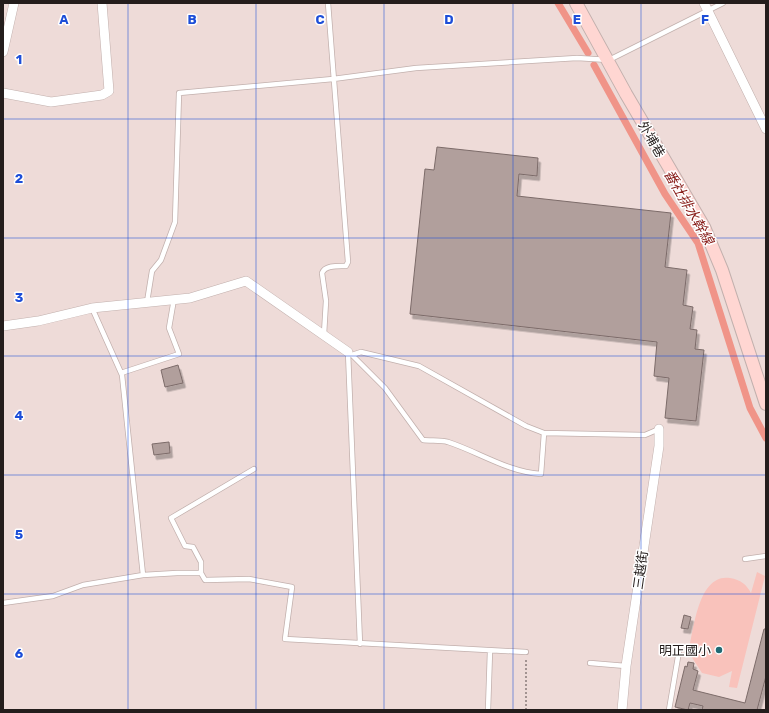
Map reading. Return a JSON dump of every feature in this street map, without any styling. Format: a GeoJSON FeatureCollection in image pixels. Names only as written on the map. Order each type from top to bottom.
{"type":"FeatureCollection","features":[{"type":"Feature","properties":{"kind":"street"},"geometry":{"type":"LineString","coordinates":[[3,52],[14,3]]}},
{"type":"Feature","properties":{"kind":"street"},"geometry":{"type":"LineString","coordinates":[[3,93],[51,102],[102,95],[109,92],[102,3]]}},
{"type":"Feature","properties":{"kind":"street","name":"外埔巷"},"geometry":{"type":"LineString","coordinates":[[576,3],[609,60],[626,94],[704,227],[722,270],[766,404]]}},
{"type":"Feature","properties":{"kind":"street"},"geometry":{"type":"LineString","coordinates":[[705,6],[766,129]]}},
{"type":"Feature","properties":{"kind":"street"},"geometry":{"type":"LineString","coordinates":[[3,326],[38,321],[92,308],[190,298],[246,281],[324,334],[350,354]]}},
{"type":"Feature","properties":{"kind":"street","name":"三越街"},"geometry":{"type":"LineString","coordinates":[[622,710],[626,666],[658,454],[659,430]]}},
{"type":"Feature","properties":{"kind":"lane"},"geometry":{"type":"LineString","coordinates":[[324,334],[326,301],[322,273],[327,268],[346,266],[348,262],[328,3]]}},
{"type":"Feature","properties":{"kind":"lane"},"geometry":{"type":"LineString","coordinates":[[147,302],[152,272],[161,260],[175,222],[179,93],[333,79],[416,68],[578,58],[609,60],[705,6],[723,3]]}},
{"type":"Feature","properties":{"kind":"lane"},"geometry":{"type":"LineString","coordinates":[[121,373],[179,354],[169,328],[174,299]]}},
{"type":"Feature","properties":{"kind":"lane"},"geometry":{"type":"LineString","coordinates":[[92,308],[121,373],[143,575]]}},
{"type":"Feature","properties":{"kind":"lane"},"geometry":{"type":"LineString","coordinates":[[350,354],[361,352],[419,366],[526,426],[544,433],[645,435],[659,430]]}},
{"type":"Feature","properties":{"kind":"lane"},"geometry":{"type":"LineString","coordinates":[[350,354],[385,388],[423,440],[447,441],[491,461],[533,474],[541,474],[544,433]]}},
{"type":"Feature","properties":{"kind":"lane"},"geometry":{"type":"LineString","coordinates":[[350,354],[360,644]]}},
{"type":"Feature","properties":{"kind":"lane"},"geometry":{"type":"LineString","coordinates":[[254,469],[171,518],[185,546],[193,547],[201,562],[201,573],[205,580],[249,579],[292,586],[285,639],[526,652]]}},
{"type":"Feature","properties":{"kind":"lane"},"geometry":{"type":"LineString","coordinates":[[745,559],[766,556]]}},
{"type":"Feature","properties":{"kind":"lane"},"geometry":{"type":"LineString","coordinates":[[3,603],[53,596],[83,584],[143,575],[201,573]]}},
{"type":"Feature","properties":{"kind":"lane"},"geometry":{"type":"LineString","coordinates":[[488,710],[490,651]]}},
{"type":"Feature","properties":{"kind":"lane"},"geometry":{"type":"LineString","coordinates":[[669,710],[680,651]]}},
{"type":"Feature","properties":{"kind":"lane"},"geometry":{"type":"LineString","coordinates":[[590,663],[626,666]]}},
{"type":"Feature","properties":{"kind":"path"},"geometry":{"type":"LineString","coordinates":[[526,652],[526,710]]}},
{"type":"Feature","properties":{"kind":"shaded area"},"geometry":{"type":"Polygon","coordinates":[[[757,572],[765,576],[737,688],[729,687],[732,671],[719,677],[702,673],[691,656],[689,649],[696,616],[705,592],[711,584],[720,579],[730,578],[743,583],[751,593],[757,572]]]}},
{"type":"Feature","properties":{"kind":"building"},"geometry":{"type":"Polygon","coordinates":[[[437,147],[538,158],[537,176],[519,174],[517,196],[671,213],[665,267],[687,270],[683,305],[693,307],[690,329],[697,330],[695,349],[704,350],[696,421],[665,418],[669,378],[654,376],[657,342],[410,314],[425,169],[434,170],[437,147]]]}},
{"type":"Feature","properties":{"kind":"building"},"geometry":{"type":"Polygon","coordinates":[[[178,365],[183,383],[165,387],[161,370],[178,365]]]}},
{"type":"Feature","properties":{"kind":"building"},"geometry":{"type":"Polygon","coordinates":[[[169,442],[170,453],[154,455],[152,444],[169,442]]]}},
{"type":"Feature","properties":{"kind":"building"},"geometry":{"type":"Polygon","coordinates":[[[684,615],[691,617],[688,629],[681,628],[684,615]]]}},
{"type":"Feature","properties":{"kind":"building"},"geometry":{"type":"Polygon","coordinates":[[[764,629],[766,629],[766,676],[757,710],[702,710],[703,706],[690,703],[688,710],[675,707],[685,666],[687,667],[688,662],[694,663],[693,669],[698,671],[693,690],[745,703],[764,629]]]}},
{"type":"Feature","properties":{"kind":"waterway","name":"番社排水幹線"},"geometry":{"type":"LineString","coordinates":[[558,3],[588,53]]}},
{"type":"Feature","properties":{"kind":"waterway","name":"番社排水幹線"},"geometry":{"type":"LineString","coordinates":[[594,65],[665,194],[698,243],[750,408],[766,438]]}},
{"type":"Feature","properties":{"kind":"place","name":"明正國小"},"geometry":{"type":"Point","coordinates":[719,650]}}]}
